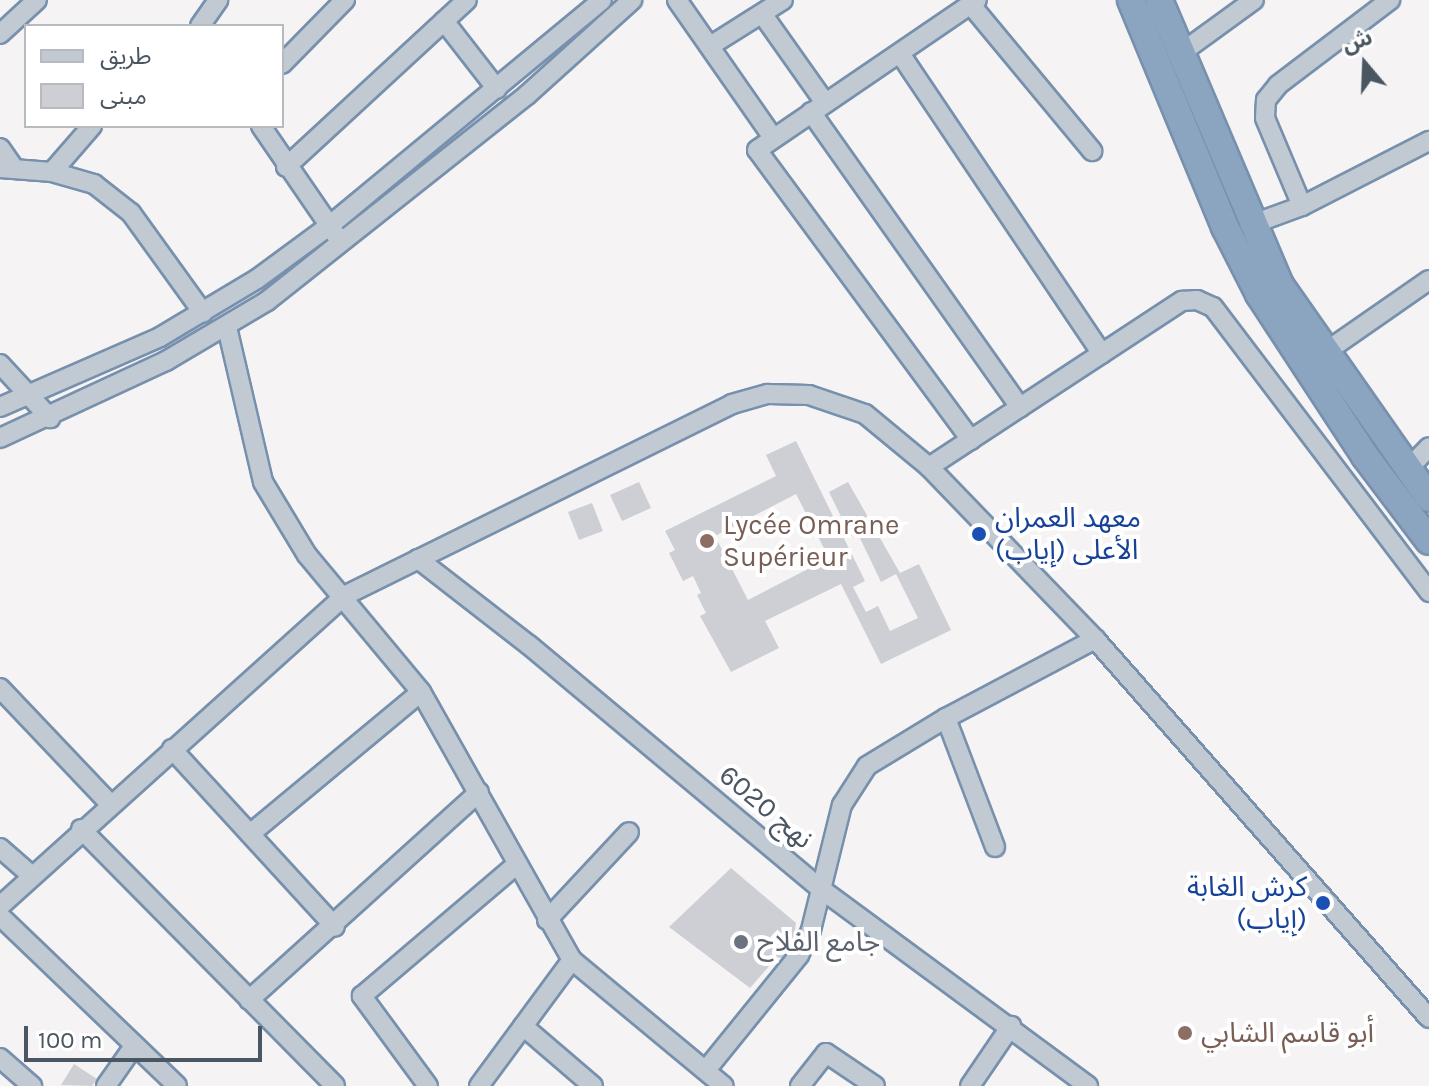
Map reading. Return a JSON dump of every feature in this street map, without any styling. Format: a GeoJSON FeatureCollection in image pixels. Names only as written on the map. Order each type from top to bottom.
{"type":"FeatureCollection","features":[{"type":"Feature","properties":{"kind":"highway"},"geometry":{"type":"LineString","coordinates":[[1131,0],[1225,227],[1259,294],[1365,456],[1429,541]]}},
{"type":"Feature","properties":{"kind":"highway"},"geometry":{"type":"LineString","coordinates":[[1159,0],[1250,225],[1280,285],[1406,471],[1429,498]]}},
{"type":"Feature","properties":{"kind":"street"},"geometry":{"type":"LineString","coordinates":[[0,34],[37,0]]}},
{"type":"Feature","properties":{"kind":"street"},"geometry":{"type":"LineString","coordinates":[[284,62],[345,0]]}},
{"type":"Feature","properties":{"kind":"street"},"geometry":{"type":"LineString","coordinates":[[286,167],[467,0]]}},
{"type":"Feature","properties":{"kind":"street"},"geometry":{"type":"LineString","coordinates":[[24,428],[1,404],[97,368],[203,313],[329,226],[602,0]]}},
{"type":"Feature","properties":{"kind":"street"},"geometry":{"type":"LineString","coordinates":[[0,438],[50,418],[227,327],[343,244],[527,95],[632,0]]}},
{"type":"Feature","properties":{"kind":"street"},"geometry":{"type":"LineString","coordinates":[[677,0],[772,136]]}},
{"type":"Feature","properties":{"kind":"street"},"geometry":{"type":"LineString","coordinates":[[710,46],[783,0]]}},
{"type":"Feature","properties":{"kind":"street"},"geometry":{"type":"LineString","coordinates":[[1181,53],[1254,0]]}},
{"type":"Feature","properties":{"kind":"street"},"geometry":{"type":"LineString","coordinates":[[1302,206],[1265,118],[1266,100],[1278,85],[1390,0]]}},
{"type":"Feature","properties":{"kind":"street"},"geometry":{"type":"LineString","coordinates":[[971,440],[757,150],[772,136],[901,55],[974,3],[1092,151]]}},
{"type":"Feature","properties":{"kind":"street"},"geometry":{"type":"LineString","coordinates":[[763,15],[818,107],[1020,407]]}},
{"type":"Feature","properties":{"kind":"street"},"geometry":{"type":"LineString","coordinates":[[444,21],[497,89]]}},
{"type":"Feature","properties":{"kind":"street"},"geometry":{"type":"LineString","coordinates":[[901,55],[1102,354]]}},
{"type":"Feature","properties":{"kind":"street"},"geometry":{"type":"LineString","coordinates":[[52,172],[90,128]]}},
{"type":"Feature","properties":{"kind":"street"},"geometry":{"type":"LineString","coordinates":[[262,128],[286,167],[343,244]]}},
{"type":"Feature","properties":{"kind":"street"},"geometry":{"type":"LineString","coordinates":[[1250,225],[1302,206],[1429,141]]}},
{"type":"Feature","properties":{"kind":"street"},"geometry":{"type":"LineString","coordinates":[[0,148],[7,168],[52,172],[94,184],[131,213],[203,313]]}},
{"type":"Feature","properties":{"kind":"street"},"geometry":{"type":"LineString","coordinates":[[1324,353],[1429,280]]}},
{"type":"Feature","properties":{"kind":"street"},"geometry":{"type":"LineString","coordinates":[[929,467],[1182,301],[1213,307],[1429,592]]}},
{"type":"Feature","properties":{"kind":"street"},"geometry":{"type":"LineString","coordinates":[[227,327],[263,482],[307,555],[346,595],[421,692],[572,960],[724,1086]]}},
{"type":"Feature","properties":{"kind":"street"},"geometry":{"type":"LineString","coordinates":[[0,364],[50,418]]}},
{"type":"Feature","properties":{"kind":"street"},"geometry":{"type":"LineString","coordinates":[[0,906],[81,829],[346,595],[732,404],[768,394],[809,395],[865,414],[929,467],[1095,639],[1429,1018]]}},
{"type":"Feature","properties":{"kind":"street"},"geometry":{"type":"LineString","coordinates":[[1406,471],[1429,447]]}},
{"type":"Feature","properties":{"kind":"street","name":"نهج 6020"},"geometry":{"type":"LineString","coordinates":[[418,559],[529,645],[821,889],[1011,1026],[1088,1086]]}},
{"type":"Feature","properties":{"kind":"street"},"geometry":{"type":"LineString","coordinates":[[706,1070],[792,967],[811,930],[842,805],[867,766],[946,718],[1095,639]]}},
{"type":"Feature","properties":{"kind":"street"},"geometry":{"type":"LineString","coordinates":[[0,688],[110,804]]}},
{"type":"Feature","properties":{"kind":"street"},"geometry":{"type":"LineString","coordinates":[[250,834],[421,692]]}},
{"type":"Feature","properties":{"kind":"street"},"geometry":{"type":"LineString","coordinates":[[946,718],[995,847]]}},
{"type":"Feature","properties":{"kind":"street"},"geometry":{"type":"LineString","coordinates":[[172,749],[335,927]]}},
{"type":"Feature","properties":{"kind":"street"},"geometry":{"type":"LineString","coordinates":[[249,1000],[335,927],[479,792]]}},
{"type":"Feature","properties":{"kind":"street"},"geometry":{"type":"LineString","coordinates":[[81,829],[335,1086]]}},
{"type":"Feature","properties":{"kind":"street"},"geometry":{"type":"LineString","coordinates":[[547,920],[629,832]]}},
{"type":"Feature","properties":{"kind":"street"},"geometry":{"type":"LineString","coordinates":[[0,848],[32,876]]}},
{"type":"Feature","properties":{"kind":"street"},"geometry":{"type":"LineString","coordinates":[[428,1086],[362,996],[517,864]]}},
{"type":"Feature","properties":{"kind":"street"},"geometry":{"type":"LineString","coordinates":[[0,916],[177,1086]]}},
{"type":"Feature","properties":{"kind":"street"},"geometry":{"type":"LineString","coordinates":[[479,1086],[572,960]]}},
{"type":"Feature","properties":{"kind":"street"},"geometry":{"type":"LineString","coordinates":[[523,1026],[593,1086]]}},
{"type":"Feature","properties":{"kind":"street"},"geometry":{"type":"LineString","coordinates":[[970,1086],[1011,1026]]}},
{"type":"Feature","properties":{"kind":"street"},"geometry":{"type":"LineString","coordinates":[[106,1086],[134,1046]]}},
{"type":"Feature","properties":{"kind":"street"},"geometry":{"type":"LineString","coordinates":[[800,1086],[826,1053],[875,1086]]}},
{"type":"Feature","properties":{"kind":"street"},"geometry":{"type":"LineString","coordinates":[[0,1058],[32,1086]]}},
{"type":"Feature","properties":{"kind":"building"},"geometry":{"type":"Polygon","coordinates":[[[796,441],[865,581],[853,587],[866,612],[878,606],[890,631],[918,618],[896,574],[881,582],[858,534],[851,537],[829,492],[848,482],[900,573],[919,564],[951,630],[881,664],[841,584],[765,621],[779,648],[731,672],[700,616],[706,613],[697,595],[701,593],[693,576],[683,581],[669,553],[675,550],[665,531],[776,476],[766,455],[796,441]],[[796,494],[715,536],[748,600],[829,558],[796,494]]]}},
{"type":"Feature","properties":{"kind":"building"},"geometry":{"type":"Polygon","coordinates":[[[639,482],[651,508],[622,521],[610,495],[639,482]]]}},
{"type":"Feature","properties":{"kind":"building"},"geometry":{"type":"Polygon","coordinates":[[[592,503],[603,531],[579,540],[568,512],[592,503]]]}},
{"type":"Feature","properties":{"kind":"building","name":"جامع الفلاح"},"geometry":{"type":"Polygon","coordinates":[[[731,868],[796,923],[790,961],[777,957],[750,988],[669,927],[731,868]]]}},
{"type":"Feature","properties":{"kind":"building"},"geometry":{"type":"Polygon","coordinates":[[[74,1064],[97,1079],[92,1086],[61,1085],[74,1064]]]}},
{"type":"Feature","properties":{"kind":"place","name":"معهد العمران الأعلى (إياب)"},"geometry":{"type":"Point","coordinates":[979,534]}},
{"type":"Feature","properties":{"kind":"place","name":"Lycée Omrane Supérieur"},"geometry":{"type":"Point","coordinates":[707,541]}},
{"type":"Feature","properties":{"kind":"place","name":"كرش الغابة (إياب)"},"geometry":{"type":"Point","coordinates":[1323,903]}},
{"type":"Feature","properties":{"kind":"place","name":"جامع الفلاح"},"geometry":{"type":"Point","coordinates":[741,942]}},
{"type":"Feature","properties":{"kind":"place","name":"أبو قاسم الشابي"},"geometry":{"type":"Point","coordinates":[1185,1033]}}]}
